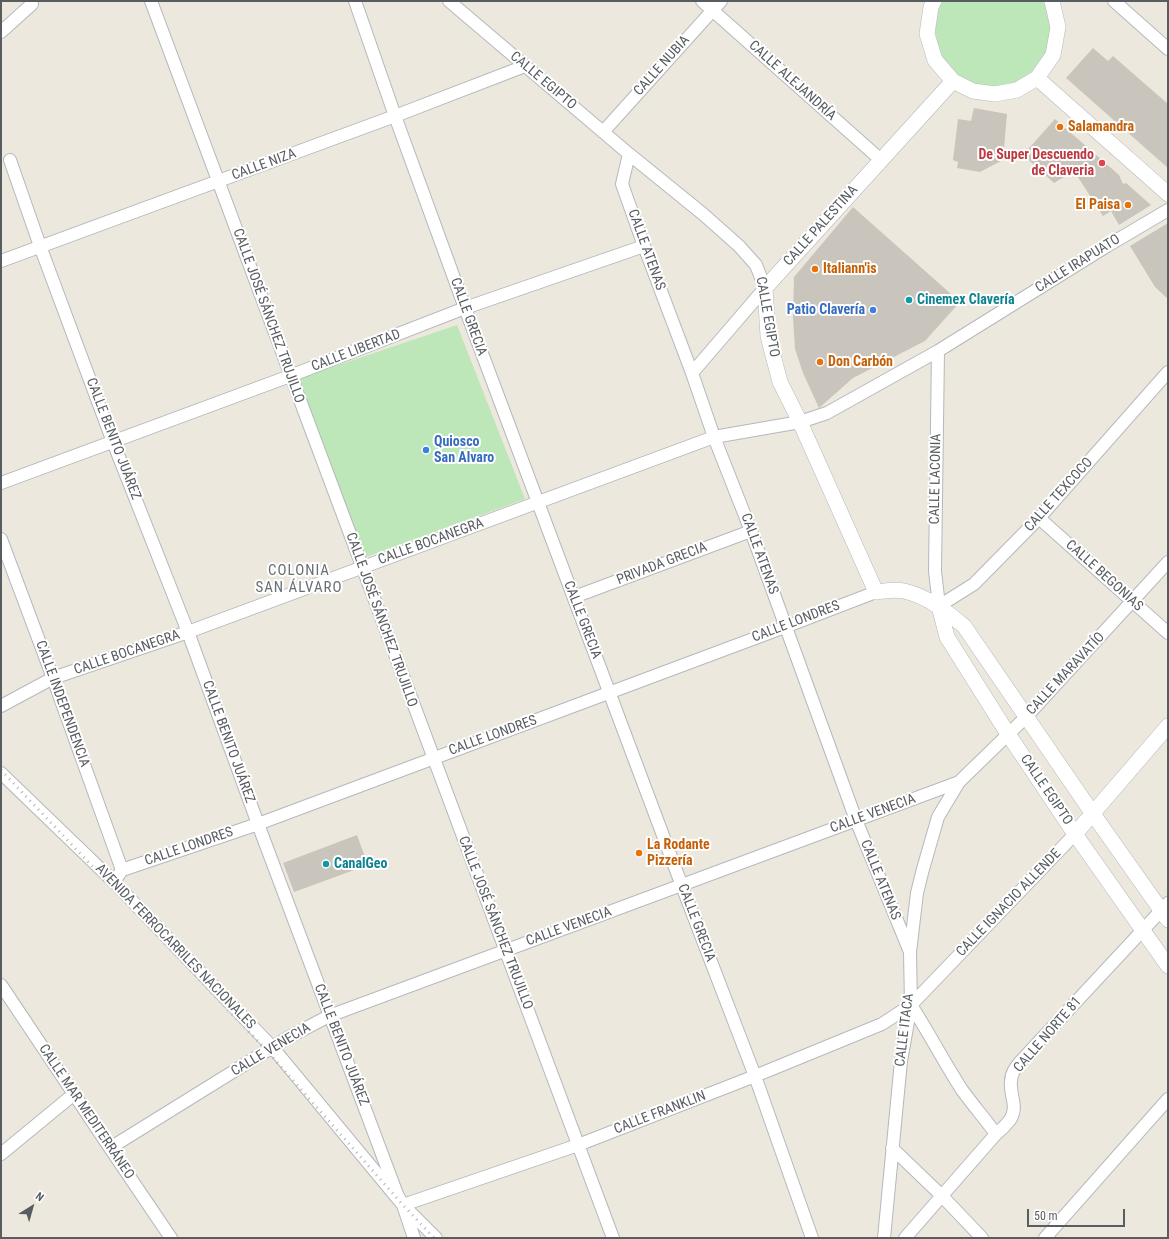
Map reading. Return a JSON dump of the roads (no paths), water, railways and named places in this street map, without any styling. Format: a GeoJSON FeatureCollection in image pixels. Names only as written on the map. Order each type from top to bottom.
{"type":"FeatureCollection","features":[{"type":"Feature","properties":{"kind":"street","name":"CALLE JOSÉ SÁNCHEZ TRUJILLO"},"geometry":{"type":"LineString","coordinates":[[151,1],[613,1238]]}},
{"type":"Feature","properties":{"kind":"street","name":"CALLE GRECIA"},"geometry":{"type":"LineString","coordinates":[[355,1],[465,308],[682,886],[756,1076],[812,1238]]}},
{"type":"Feature","properties":{"kind":"street","name":"CALLE EGIPTO"},"geometry":{"type":"LineString","coordinates":[[449,1],[702,214],[739,246],[756,265],[764,288],[768,336],[780,382],[800,422],[876,592],[892,590],[905,591],[939,606],[964,626],[1093,814],[1166,911]]}},
{"type":"Feature","properties":{"kind":"street","name":"CALLE ALEJANDRÍA"},"geometry":{"type":"LineString","coordinates":[[702,1],[881,160]]}},
{"type":"Feature","properties":{"kind":"street","name":"CALLE NUBIA"},"geometry":{"type":"LineString","coordinates":[[603,132],[721,1]]}},
{"type":"Feature","properties":{"kind":"street"},"geometry":{"type":"LineString","coordinates":[[934,1],[931,7],[927,34],[935,60],[952,81],[973,91],[995,94],[1017,90],[1037,78],[1053,55],[1058,28],[1052,1]]}},
{"type":"Feature","properties":{"kind":"street"},"geometry":{"type":"LineString","coordinates":[[1114,1],[1168,50]]}},
{"type":"Feature","properties":{"kind":"street"},"geometry":{"type":"LineString","coordinates":[[1,32],[32,4]]}},
{"type":"Feature","properties":{"kind":"street","name":"CALLE NIZA"},"geometry":{"type":"LineString","coordinates":[[1,261],[218,182],[525,66]]}},
{"type":"Feature","properties":{"kind":"street"},"geometry":{"type":"LineString","coordinates":[[1037,78],[1168,194]]}},
{"type":"Feature","properties":{"kind":"street","name":"CALLE PALESTINA"},"geometry":{"type":"LineString","coordinates":[[692,373],[764,288],[952,81]]}},
{"type":"Feature","properties":{"kind":"street","name":"CALLE ATENAS"},"geometry":{"type":"LineString","coordinates":[[629,154],[622,184],[692,373],[714,438],[751,530],[856,820],[910,952]]}},
{"type":"Feature","properties":{"kind":"street","name":"CALLE BENITO JUÁREZ"},"geometry":{"type":"LineString","coordinates":[[10,160],[40,246],[113,442],[188,632],[329,1016],[403,1205],[414,1238]]}},
{"type":"Feature","properties":{"kind":"street","name":"CALLE IRAPUATO"},"geometry":{"type":"LineString","coordinates":[[800,422],[827,413],[938,351],[1106,246],[1168,210]]}},
{"type":"Feature","properties":{"kind":"street","name":"CALLE LIBERTAD"},"geometry":{"type":"LineString","coordinates":[[1,483],[290,376],[465,308],[644,246]]}},
{"type":"Feature","properties":{"kind":"street","name":"CALLE LACONIA"},"geometry":{"type":"LineString","coordinates":[[938,351],[935,572],[939,606]]}},
{"type":"Feature","properties":{"kind":"street","name":"CALLE TEXCOCO"},"geometry":{"type":"LineString","coordinates":[[939,606],[974,584],[1039,518],[1168,372]]}},
{"type":"Feature","properties":{"kind":"street","name":"CALLE BOCANEGRA"},"geometry":{"type":"LineString","coordinates":[[1,706],[53,678],[188,632],[714,438],[800,422]]}},
{"type":"Feature","properties":{"kind":"street","name":"CALLE BEGONIAS"},"geometry":{"type":"LineString","coordinates":[[1039,518],[1168,633]]}},
{"type":"Feature","properties":{"kind":"street","name":"PRIVADA GRECIA"},"geometry":{"type":"LineString","coordinates":[[574,597],[751,530]]}},
{"type":"Feature","properties":{"kind":"street","name":"CALLE INDEPENDENCIA"},"geometry":{"type":"LineString","coordinates":[[1,539],[122,870]]}},
{"type":"Feature","properties":{"kind":"street","name":"CALLE MARAVATÍO"},"geometry":{"type":"LineString","coordinates":[[959,782],[1027,716],[1168,562]]}},
{"type":"Feature","properties":{"kind":"street","name":"CALLE LONDRES"},"geometry":{"type":"LineString","coordinates":[[122,870],[258,824],[876,592]]}},
{"type":"Feature","properties":{"kind":"street","name":"CALLE EGIPTO"},"geometry":{"type":"LineString","coordinates":[[939,606],[947,637],[1008,734],[1075,834],[1168,966]]}},
{"type":"Feature","properties":{"kind":"street","name":"CALLE IGNACIO ALLENDE"},"geometry":{"type":"LineString","coordinates":[[911,1005],[1075,834],[1168,726]]}},
{"type":"Feature","properties":{"kind":"street","name":"AVENIDA FERROCARRILES NACIONALES"},"geometry":{"type":"LineString","coordinates":[[1,773],[114,882],[273,1048],[403,1205],[436,1238]]}},
{"type":"Feature","properties":{"kind":"street","name":"CALLE VENECIA"},"geometry":{"type":"LineString","coordinates":[[110,1148],[273,1048],[329,1016],[959,782]]}},
{"type":"Feature","properties":{"kind":"street","name":"CALLE ITACA"},"geometry":{"type":"LineString","coordinates":[[884,1238],[901,1061],[911,1005],[910,952],[917,892],[938,817],[959,782]]}},
{"type":"Feature","properties":{"kind":"street"},"geometry":{"type":"LineString","coordinates":[[114,882],[122,870]]}},
{"type":"Feature","properties":{"kind":"street","name":"CALLE NORTE 81"},"geometry":{"type":"LineString","coordinates":[[904,1238],[996,1134],[1010,1121],[1014,1112],[1014,1102],[1010,1081],[1013,1071],[1020,1062],[1143,930],[1166,911]]}},
{"type":"Feature","properties":{"kind":"street","name":"CALLE MAR MEDITERRÁNEO"},"geometry":{"type":"LineString","coordinates":[[1,985],[171,1238]]}},
{"type":"Feature","properties":{"kind":"street"},"geometry":{"type":"LineString","coordinates":[[911,1005],[962,1089],[996,1134]]}},
{"type":"Feature","properties":{"kind":"street","name":"CALLE FRANKLIN"},"geometry":{"type":"LineString","coordinates":[[403,1205],[578,1145],[756,1076],[882,1024],[911,1005]]}},
{"type":"Feature","properties":{"kind":"street"},"geometry":{"type":"LineString","coordinates":[[1,1154],[74,1094]]}},
{"type":"Feature","properties":{"kind":"street"},"geometry":{"type":"LineString","coordinates":[[1045,1238],[1168,1099]]}},
{"type":"Feature","properties":{"kind":"street"},"geometry":{"type":"LineString","coordinates":[[892,1148],[942,1196],[982,1238]]}},
{"type":"Feature","properties":{"kind":"railway"},"geometry":{"type":"LineString","coordinates":[[1,770],[268,1052],[434,1238]]}},
{"type":"Feature","properties":{"kind":"place","name":"Salamandra"},"geometry":{"type":"Point","coordinates":[1060,127]}},
{"type":"Feature","properties":{"kind":"place","name":"De Super Descuendo de Claveria"},"geometry":{"type":"Point","coordinates":[1102,163]}},
{"type":"Feature","properties":{"kind":"place","name":"El Paisa"},"geometry":{"type":"Point","coordinates":[1128,205]}},
{"type":"Feature","properties":{"kind":"place","name":"Italiann'is"},"geometry":{"type":"Point","coordinates":[815,269]}},
{"type":"Feature","properties":{"kind":"place","name":"Cinemex Clavería"},"geometry":{"type":"Point","coordinates":[909,300]}},
{"type":"Feature","properties":{"kind":"place","name":"Patio Clavería"},"geometry":{"type":"Point","coordinates":[873,310]}},
{"type":"Feature","properties":{"kind":"place","name":"Don Carbón"},"geometry":{"type":"Point","coordinates":[820,362]}},
{"type":"Feature","properties":{"kind":"place","name":"Quiosco San Alvaro"},"geometry":{"type":"Point","coordinates":[426,450]}},
{"type":"Feature","properties":{"kind":"place","name":"La Rodante Pizzería"},"geometry":{"type":"Point","coordinates":[639,853]}},
{"type":"Feature","properties":{"kind":"place","name":"CanalGeo"},"geometry":{"type":"Point","coordinates":[326,864]}},
{"type":"Feature","properties":{"kind":"district","name":"COLONIA SAN ÁLVARO"},"geometry":{"type":"Point","coordinates":[299,580]}}]}
